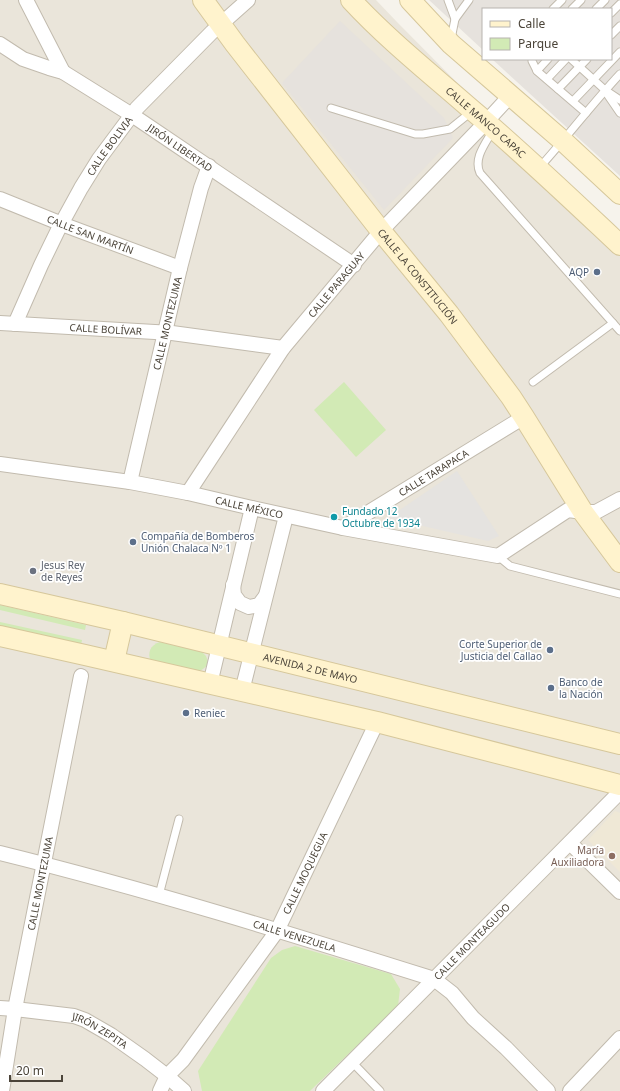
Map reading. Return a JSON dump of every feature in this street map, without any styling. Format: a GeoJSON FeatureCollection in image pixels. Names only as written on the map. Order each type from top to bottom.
{"type":"FeatureCollection","features":[{"type":"Feature","properties":{"kind":"main road","name":"CALLE LA CONSTITUCIÓN"},"geometry":{"type":"LineString","coordinates":[[203,0],[240,50],[381,231],[449,314],[511,397],[583,512],[620,562]]}},
{"type":"Feature","properties":{"kind":"main road","name":"CALLE MANCO CAPAC"},"geometry":{"type":"LineString","coordinates":[[351,0],[405,51],[538,168],[620,245]]}},
{"type":"Feature","properties":{"kind":"main road"},"geometry":{"type":"LineString","coordinates":[[410,0],[451,44],[563,141],[620,194]]}},
{"type":"Feature","properties":{"kind":"main road","name":"AVENIDA 2 DE MAYO"},"geometry":{"type":"LineString","coordinates":[[0,594],[123,622],[620,744]]}},
{"type":"Feature","properties":{"kind":"main road"},"geometry":{"type":"LineString","coordinates":[[114,661],[123,622]]}},
{"type":"Feature","properties":{"kind":"main road"},"geometry":{"type":"LineString","coordinates":[[0,636],[378,722],[620,785]]}},
{"type":"Feature","properties":{"kind":"street"},"geometry":{"type":"LineString","coordinates":[[26,0],[63,72]]}},
{"type":"Feature","properties":{"kind":"street","name":"CALLE BOLIVIA"},"geometry":{"type":"LineString","coordinates":[[15,324],[41,264],[61,223],[99,159],[137,108],[220,24],[248,0]]}},
{"type":"Feature","properties":{"kind":"street","name":"JIRÓN LIBERTAD"},"geometry":{"type":"LineString","coordinates":[[0,44],[23,59],[63,72],[132,115],[354,265]]}},
{"type":"Feature","properties":{"kind":"street","name":"CALLE PARAGUAY"},"geometry":{"type":"LineString","coordinates":[[188,493],[283,348],[381,231],[484,120],[510,96]]}},
{"type":"Feature","properties":{"kind":"street","name":"CALLE MONTEZUMA"},"geometry":{"type":"LineString","coordinates":[[130,482],[180,268],[201,188],[209,166]]}},
{"type":"Feature","properties":{"kind":"street","name":"CALLE SAN MARTÍN"},"geometry":{"type":"LineString","coordinates":[[0,199],[180,268]]}},
{"type":"Feature","properties":{"kind":"street","name":"CALLE BOLÍVAR"},"geometry":{"type":"LineString","coordinates":[[0,323],[166,332],[283,348]]}},
{"type":"Feature","properties":{"kind":"street","name":"CALLE TARAPACA"},"geometry":{"type":"LineString","coordinates":[[343,528],[524,417]]}},
{"type":"Feature","properties":{"kind":"street","name":"CALLE MÉXICO"},"geometry":{"type":"LineString","coordinates":[[0,464],[130,482],[188,493],[343,528],[498,556]]}},
{"type":"Feature","properties":{"kind":"street"},"geometry":{"type":"LineString","coordinates":[[498,556],[568,510],[596,512],[620,499]]}},
{"type":"Feature","properties":{"kind":"street"},"geometry":{"type":"LineString","coordinates":[[210,684],[252,508]]}},
{"type":"Feature","properties":{"kind":"street"},"geometry":{"type":"LineString","coordinates":[[242,691],[286,516]]}},
{"type":"Feature","properties":{"kind":"street"},"geometry":{"type":"LineString","coordinates":[[233,585],[234,595],[240,603],[249,607],[259,605],[265,597]]}},
{"type":"Feature","properties":{"kind":"street","name":"CALLE MONTEZUMA"},"geometry":{"type":"LineString","coordinates":[[2,1091],[16,1009],[81,676]]}},
{"type":"Feature","properties":{"kind":"street","name":"CALLE MOQUEGUA"},"geometry":{"type":"LineString","coordinates":[[160,1091],[167,1076],[183,1060],[277,931],[378,722]]}},
{"type":"Feature","properties":{"kind":"street","name":"CALLE MONTEAGUDO"},"geometry":{"type":"LineString","coordinates":[[324,1091],[620,792]]}},
{"type":"Feature","properties":{"kind":"street"},"geometry":{"type":"LineString","coordinates":[[570,843],[620,892]]}},
{"type":"Feature","properties":{"kind":"street","name":"CALLE VENEZUELA"},"geometry":{"type":"LineString","coordinates":[[0,852],[159,895],[434,979],[452,994],[473,1018],[506,1048],[548,1091]]}},
{"type":"Feature","properties":{"kind":"street","name":"JIRÓN ZEPITA"},"geometry":{"type":"LineString","coordinates":[[0,1008],[74,1016],[85,1020],[111,1035],[167,1076],[184,1091]]}},
{"type":"Feature","properties":{"kind":"street"},"geometry":{"type":"LineString","coordinates":[[570,1091],[620,1038]]}},
{"type":"Feature","properties":{"kind":"lane"},"geometry":{"type":"LineString","coordinates":[[455,19],[469,0]]}},
{"type":"Feature","properties":{"kind":"lane"},"geometry":{"type":"LineString","coordinates":[[554,8],[562,0]]}},
{"type":"Feature","properties":{"kind":"lane"},"geometry":{"type":"LineString","coordinates":[[573,8],[581,0]]}},
{"type":"Feature","properties":{"kind":"lane"},"geometry":{"type":"LineString","coordinates":[[597,8],[605,0]]}},
{"type":"Feature","properties":{"kind":"lane"},"geometry":{"type":"LineString","coordinates":[[451,1],[455,19],[451,44]]}},
{"type":"Feature","properties":{"kind":"lane"},"geometry":{"type":"LineString","coordinates":[[612,13],[620,4]]}},
{"type":"Feature","properties":{"kind":"lane"},"geometry":{"type":"LineString","coordinates":[[612,34],[620,26]]}},
{"type":"Feature","properties":{"kind":"lane"},"geometry":{"type":"LineString","coordinates":[[573,101],[620,52]]}},
{"type":"Feature","properties":{"kind":"lane"},"geometry":{"type":"LineString","coordinates":[[532,60],[537,71],[586,113]]}},
{"type":"Feature","properties":{"kind":"lane"},"geometry":{"type":"LineString","coordinates":[[537,71],[547,60]]}},
{"type":"Feature","properties":{"kind":"lane"},"geometry":{"type":"LineString","coordinates":[[547,79],[565,60]]}},
{"type":"Feature","properties":{"kind":"lane"},"geometry":{"type":"LineString","coordinates":[[572,60],[593,80],[620,100]]}},
{"type":"Feature","properties":{"kind":"lane"},"geometry":{"type":"LineString","coordinates":[[558,89],[586,60]]}},
{"type":"Feature","properties":{"kind":"lane"},"geometry":{"type":"LineString","coordinates":[[538,168],[620,74]]}},
{"type":"Feature","properties":{"kind":"lane"},"geometry":{"type":"LineString","coordinates":[[605,90],[620,113]]}},
{"type":"Feature","properties":{"kind":"lane"},"geometry":{"type":"LineString","coordinates":[[330,108],[416,134],[450,129],[484,120],[477,163],[480,173],[620,331]]}},
{"type":"Feature","properties":{"kind":"lane"},"geometry":{"type":"LineString","coordinates":[[533,382],[613,323]]}},
{"type":"Feature","properties":{"kind":"lane"},"geometry":{"type":"LineString","coordinates":[[498,556],[510,566],[620,594]]}},
{"type":"Feature","properties":{"kind":"lane"},"geometry":{"type":"LineString","coordinates":[[159,895],[179,819]]}},
{"type":"Feature","properties":{"kind":"lane"},"geometry":{"type":"LineString","coordinates":[[352,1062],[380,1091]]}},
{"type":"Feature","properties":{"kind":"shaded area"},"geometry":{"type":"Polygon","coordinates":[[[0,0],[376,0],[494,120],[620,235],[620,1091],[0,1091],[0,0]]]}},
{"type":"Feature","properties":{"kind":"shaded area"},"geometry":{"type":"Polygon","coordinates":[[[429,0],[620,0],[620,176],[493,60],[612,60],[612,8],[482,8],[482,49],[429,0]]]}},
{"type":"Feature","properties":{"kind":"shaded area"},"geometry":{"type":"Polygon","coordinates":[[[340,21],[444,118],[453,138],[384,210],[282,83],[340,21]]]}},
{"type":"Feature","properties":{"kind":"shaded area"},"geometry":{"type":"Polygon","coordinates":[[[457,471],[499,536],[488,541],[388,518],[457,471]]]}},
{"type":"Feature","properties":{"kind":"shaded area","name":"María Auxiliadora"},"geometry":{"type":"Polygon","coordinates":[[[615,811],[620,813],[620,872],[588,840],[615,811]]]}},
{"type":"Feature","properties":{"kind":"green space"},"geometry":{"type":"Polygon","coordinates":[[[344,382],[386,430],[356,457],[314,410],[344,382]]]}},
{"type":"Feature","properties":{"kind":"green space"},"geometry":{"type":"Polygon","coordinates":[[[0,605],[86,625],[85,630],[0,610],[0,605]]]}},
{"type":"Feature","properties":{"kind":"green space"},"geometry":{"type":"Polygon","coordinates":[[[0,622],[82,640],[81,645],[0,627],[0,622]]]}},
{"type":"Feature","properties":{"kind":"green space"},"geometry":{"type":"Polygon","coordinates":[[[160,642],[202,652],[206,656],[209,664],[196,673],[151,662],[149,656],[150,650],[154,645],[160,642]]]}},
{"type":"Feature","properties":{"kind":"green space"},"geometry":{"type":"Polygon","coordinates":[[[295,946],[391,974],[400,989],[398,1006],[310,1091],[202,1091],[198,1071],[271,958],[282,950],[295,946]]]}},
{"type":"Feature","properties":{"kind":"place","name":"AQP"},"geometry":{"type":"Point","coordinates":[597,272]}},
{"type":"Feature","properties":{"kind":"place","name":"Fundado 12 Octubre de 1934"},"geometry":{"type":"Point","coordinates":[334,517]}},
{"type":"Feature","properties":{"kind":"place","name":"Compañía de Bomberos Unión Chalaca Nº 1"},"geometry":{"type":"Point","coordinates":[133,542]}},
{"type":"Feature","properties":{"kind":"place","name":"Jesus Rey de Reyes"},"geometry":{"type":"Point","coordinates":[33,571]}},
{"type":"Feature","properties":{"kind":"place","name":"Corte Superior de Justicia del Callao"},"geometry":{"type":"Point","coordinates":[550,650]}},
{"type":"Feature","properties":{"kind":"place","name":"Banco de la Nación"},"geometry":{"type":"Point","coordinates":[551,688]}},
{"type":"Feature","properties":{"kind":"place","name":"Reniec"},"geometry":{"type":"Point","coordinates":[186,713]}},
{"type":"Feature","properties":{"kind":"place","name":"María Auxiliadora"},"geometry":{"type":"Point","coordinates":[612,856]}}]}
